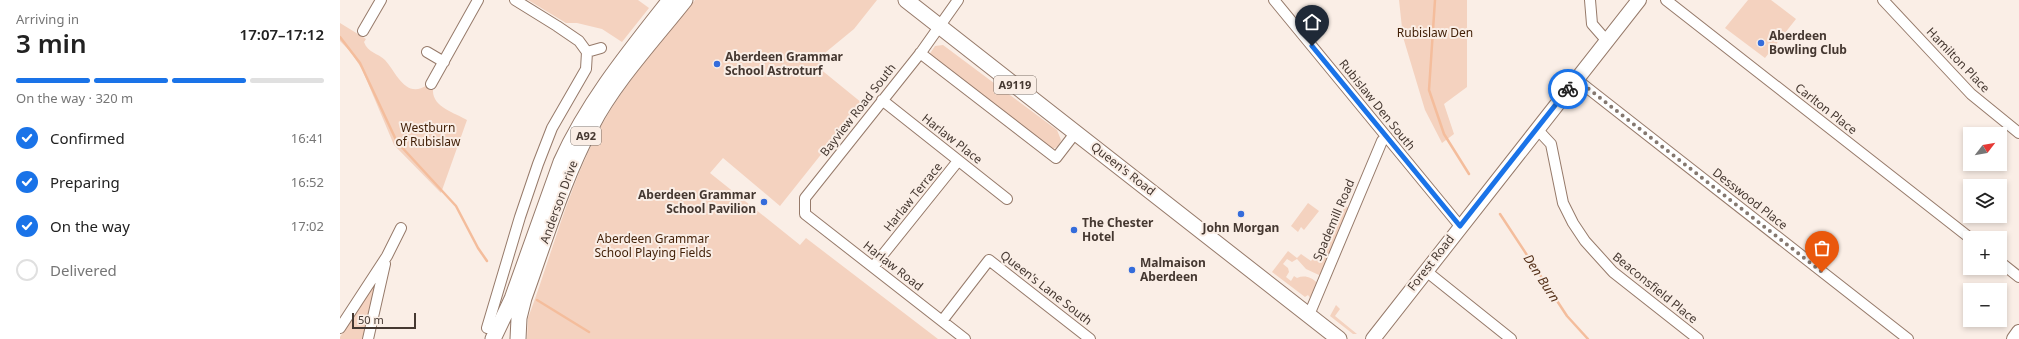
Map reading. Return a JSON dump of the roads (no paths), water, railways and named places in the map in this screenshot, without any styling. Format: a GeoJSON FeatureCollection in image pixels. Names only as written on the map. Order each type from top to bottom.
{"type":"FeatureCollection","features":[{"type":"Feature","properties":{"kind":"main road","name":"Anderson Drive"},"geometry":{"type":"LineString","coordinates":[[490,333],[509,308],[561,162],[581,120],[597,95],[670,0]]}},
{"type":"Feature","properties":{"kind":"main road","name":"Anderson Drive"},"geometry":{"type":"LineString","coordinates":[[518,339],[519,318],[524,298],[570,169],[592,124],[614,90],[685,0]]}},
{"type":"Feature","properties":{"kind":"main road","name":"Queen's Road"},"geometry":{"type":"LineString","coordinates":[[906,0],[1339,339]]}},
{"type":"Feature","properties":{"kind":"street"},"geometry":{"type":"LineString","coordinates":[[362,31],[380,0]]}},
{"type":"Feature","properties":{"kind":"street"},"geometry":{"type":"LineString","coordinates":[[431,84],[478,0]]}},
{"type":"Feature","properties":{"kind":"street"},"geometry":{"type":"LineString","coordinates":[[515,0],[579,41],[587,52],[601,48]]}},
{"type":"Feature","properties":{"kind":"street","name":"Bayview Road South"},"geometry":{"type":"LineString","coordinates":[[805,214],[805,198],[920,54],[958,0]]}},
{"type":"Feature","properties":{"kind":"street","name":"Rubislaw Den South"},"geometry":{"type":"LineString","coordinates":[[1274,0],[1460,226]]}},
{"type":"Feature","properties":{"kind":"street"},"geometry":{"type":"LineString","coordinates":[[1590,0],[1592,24],[1606,40]]}},
{"type":"Feature","properties":{"kind":"street","name":"Forest Road"},"geometry":{"type":"LineString","coordinates":[[1373,339],[1460,226],[1639,0]]}},
{"type":"Feature","properties":{"kind":"street","name":"Carlton Place"},"geometry":{"type":"LineString","coordinates":[[1666,0],[1963,233]]}},
{"type":"Feature","properties":{"kind":"street","name":"Hamilton Place"},"geometry":{"type":"LineString","coordinates":[[1883,0],[1971,94],[2019,133]]}},
{"type":"Feature","properties":{"kind":"street"},"geometry":{"type":"LineString","coordinates":[[427,52],[444,62]]}},
{"type":"Feature","properties":{"kind":"street","name":"Anderson Drive"},"geometry":{"type":"LineString","coordinates":[[490,333],[503,273],[538,164],[552,128],[576,89],[586,69],[587,52]]}},
{"type":"Feature","properties":{"kind":"street"},"geometry":{"type":"LineString","coordinates":[[920,54],[1056,158],[1076,132]]}},
{"type":"Feature","properties":{"kind":"street","name":"Desswood Place"},"geometry":{"type":"LineString","coordinates":[[1576,79],[1908,339]]}},
{"type":"Feature","properties":{"kind":"street","name":"Harlaw Place"},"geometry":{"type":"LineString","coordinates":[[882,100],[1007,198]]}},
{"type":"Feature","properties":{"kind":"street","name":"Beaconsfield Place"},"geometry":{"type":"LineString","coordinates":[[1537,129],[1551,144],[1563,203],[1572,223],[1585,241],[1613,272],[1698,339]]}},
{"type":"Feature","properties":{"kind":"street","name":"Spademill Road"},"geometry":{"type":"LineString","coordinates":[[1309,315],[1382,141],[1386,136]]}},
{"type":"Feature","properties":{"kind":"street","name":"Harlaw Terrace"},"geometry":{"type":"LineString","coordinates":[[873,268],[958,161]]}},
{"type":"Feature","properties":{"kind":"street","name":"Harlaw Road"},"geometry":{"type":"LineString","coordinates":[[805,214],[965,339]]}},
{"type":"Feature","properties":{"kind":"street"},"geometry":{"type":"LineString","coordinates":[[340,328],[387,256],[401,228]]}},
{"type":"Feature","properties":{"kind":"street"},"geometry":{"type":"LineString","coordinates":[[368,339],[387,256]]}},
{"type":"Feature","properties":{"kind":"street","name":"Queen's Lane South"},"geometry":{"type":"LineString","coordinates":[[942,321],[989,260],[1090,339]]}},
{"type":"Feature","properties":{"kind":"street"},"geometry":{"type":"LineString","coordinates":[[2007,268],[2019,277]]}},
{"type":"Feature","properties":{"kind":"street"},"geometry":{"type":"LineString","coordinates":[[1426,271],[1511,339]]}},
{"type":"Feature","properties":{"kind":"street"},"geometry":{"type":"LineString","coordinates":[[503,273],[520,277]]}},
{"type":"Feature","properties":{"kind":"street"},"geometry":{"type":"LineString","coordinates":[[2014,339],[2019,332]]}},
{"type":"Feature","properties":{"kind":"waterway","name":"Den Burn"},"geometry":{"type":"LineString","coordinates":[[1435,0],[1429,90],[1444,134],[1469,174]]}},
{"type":"Feature","properties":{"kind":"waterway"},"geometry":{"type":"LineString","coordinates":[[340,37],[360,63],[397,142],[456,206],[478,248],[487,261]]}},
{"type":"Feature","properties":{"kind":"waterway","name":"Den Burn"},"geometry":{"type":"LineString","coordinates":[[1500,214],[1567,316],[1588,339]]}},
{"type":"Feature","properties":{"kind":"waterway"},"geometry":{"type":"LineString","coordinates":[[537,300],[589,332]]}},
{"type":"Feature","properties":{"kind":"place","name":"Aberdeen Bowling Club"},"geometry":{"type":"Point","coordinates":[1761,43]}},
{"type":"Feature","properties":{"kind":"place","name":"Aberdeen Grammar School Astroturf"},"geometry":{"type":"Point","coordinates":[717,64]}},
{"type":"Feature","properties":{"kind":"place","name":"Aberdeen Grammar School Pavilion"},"geometry":{"type":"Point","coordinates":[764,202]}},
{"type":"Feature","properties":{"kind":"place","name":"John Morgan"},"geometry":{"type":"Point","coordinates":[1241,214]}},
{"type":"Feature","properties":{"kind":"place","name":"The Chester Hotel"},"geometry":{"type":"Point","coordinates":[1074,230]}},
{"type":"Feature","properties":{"kind":"place","name":"Malmaison Aberdeen"},"geometry":{"type":"Point","coordinates":[1132,270]}},
{"type":"Feature","properties":{"kind":"park label","name":"Rubislaw Den"},"geometry":{"type":"Point","coordinates":[1435,33]}},
{"type":"Feature","properties":{"kind":"park label","name":"Westburn of Rubislaw"},"geometry":{"type":"Point","coordinates":[428,135]}},
{"type":"Feature","properties":{"kind":"park label","name":"Aberdeen Grammar School Playing Fields"},"geometry":{"type":"Point","coordinates":[653,246]}}]}
